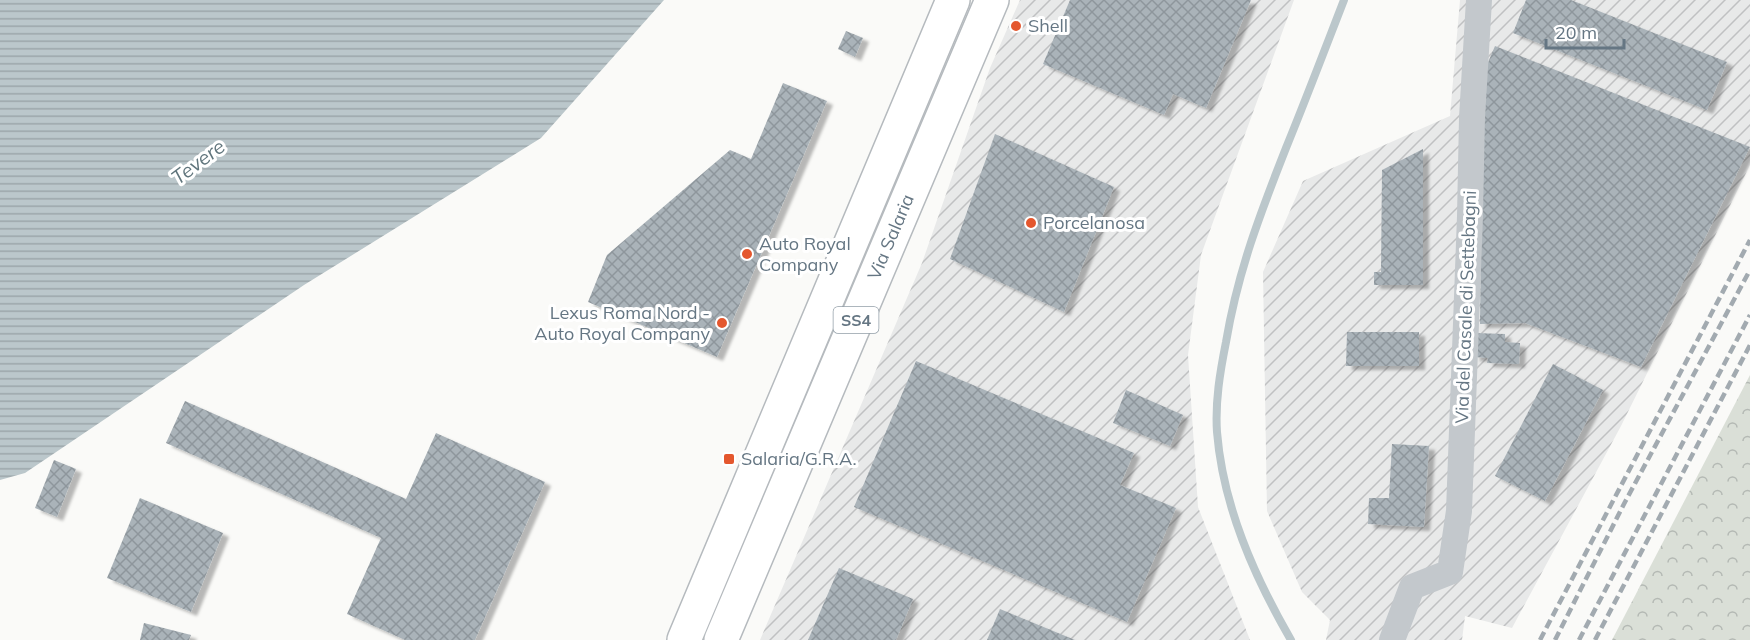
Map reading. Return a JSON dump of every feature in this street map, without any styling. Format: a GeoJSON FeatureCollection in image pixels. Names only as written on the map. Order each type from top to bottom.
{"type":"FeatureCollection","features":[{"type":"Feature","properties":{"kind":"main road","name":"Via Salaria"},"geometry":{"type":"LineString","coordinates":[[684,640],[953,0]]}},
{"type":"Feature","properties":{"kind":"main road","name":"Via Salaria"},"geometry":{"type":"LineString","coordinates":[[721,640],[992,0]]}},
{"type":"Feature","properties":{"kind":"street","name":"Via del Casale di Settebagni"},"geometry":{"type":"LineString","coordinates":[[1392,640],[1412,587],[1450,572],[1459,511],[1472,118],[1479,0]]}},
{"type":"Feature","properties":{"kind":"shaded area"},"geometry":{"type":"Polygon","coordinates":[[[1020,0],[1294,0],[1201,255],[1188,355],[1198,507],[1250,640],[760,640],[922,263],[990,68],[1020,0]]]}},
{"type":"Feature","properties":{"kind":"shaded area"},"geometry":{"type":"Polygon","coordinates":[[[1460,0],[1750,0],[1750,165],[1621,426],[1512,628],[1465,616],[1462,640],[1326,640],[1330,620],[1302,592],[1267,511],[1263,272],[1303,181],[1450,116],[1460,0]]]}},
{"type":"Feature","properties":{"kind":"green space"},"geometry":{"type":"Polygon","coordinates":[[[1750,375],[1750,640],[1612,640],[1750,375]]]}},
{"type":"Feature","properties":{"kind":"water","name":"Tevere"},"geometry":{"type":"Polygon","coordinates":[[[0,0],[664,0],[541,138],[304,285],[25,473],[0,480],[0,0]]]}},
{"type":"Feature","properties":{"kind":"building"},"geometry":{"type":"Polygon","coordinates":[[[1070,0],[1251,0],[1206,108],[1173,94],[1164,115],[1043,64],[1070,0]]]}},
{"type":"Feature","properties":{"kind":"building"},"geometry":{"type":"Polygon","coordinates":[[[1526,0],[1571,0],[1727,62],[1707,110],[1513,33],[1526,0]]]}},
{"type":"Feature","properties":{"kind":"building"},"geometry":{"type":"Polygon","coordinates":[[[846,31],[863,38],[855,57],[838,49],[846,31]]]}},
{"type":"Feature","properties":{"kind":"building"},"geometry":{"type":"Polygon","coordinates":[[[1495,46],[1750,147],[1641,367],[1525,323],[1480,324],[1483,74],[1495,46]]]}},
{"type":"Feature","properties":{"kind":"building"},"geometry":{"type":"Polygon","coordinates":[[[783,83],[827,101],[717,357],[588,302],[607,255],[730,150],[751,159],[783,83]]]}},
{"type":"Feature","properties":{"kind":"building","name":"Porcelanosa"},"geometry":{"type":"Polygon","coordinates":[[[995,134],[1114,187],[1064,312],[950,259],[995,134]]]}},
{"type":"Feature","properties":{"kind":"building"},"geometry":{"type":"Polygon","coordinates":[[[1423,149],[1423,285],[1374,285],[1374,272],[1381,272],[1382,170],[1423,149]]]}},
{"type":"Feature","properties":{"kind":"building"},"geometry":{"type":"Polygon","coordinates":[[[1347,332],[1419,332],[1419,366],[1346,366],[1347,332]]]}},
{"type":"Feature","properties":{"kind":"building"},"geometry":{"type":"Polygon","coordinates":[[[1475,333],[1505,334],[1505,342],[1520,343],[1519,364],[1487,363],[1488,358],[1474,357],[1475,333]]]}},
{"type":"Feature","properties":{"kind":"building"},"geometry":{"type":"Polygon","coordinates":[[[916,361],[1134,453],[1120,485],[1176,508],[1127,622],[854,507],[916,361]]]}},
{"type":"Feature","properties":{"kind":"building"},"geometry":{"type":"Polygon","coordinates":[[[1553,364],[1603,390],[1545,501],[1495,476],[1553,364]]]}},
{"type":"Feature","properties":{"kind":"building"},"geometry":{"type":"Polygon","coordinates":[[[1126,390],[1183,415],[1170,446],[1113,423],[1126,390]]]}},
{"type":"Feature","properties":{"kind":"building"},"geometry":{"type":"Polygon","coordinates":[[[185,401],[406,499],[436,433],[545,482],[475,640],[405,640],[347,614],[381,538],[166,443],[185,401]]]}},
{"type":"Feature","properties":{"kind":"building"},"geometry":{"type":"Polygon","coordinates":[[[1392,444],[1429,446],[1424,527],[1368,524],[1369,498],[1389,498],[1392,444]]]}},
{"type":"Feature","properties":{"kind":"building"},"geometry":{"type":"Polygon","coordinates":[[[54,460],[76,469],[57,517],[35,508],[54,460]]]}},
{"type":"Feature","properties":{"kind":"building"},"geometry":{"type":"Polygon","coordinates":[[[140,498],[223,533],[191,612],[107,578],[140,498]]]}},
{"type":"Feature","properties":{"kind":"building"},"geometry":{"type":"Polygon","coordinates":[[[839,568],[913,599],[896,640],[808,640],[839,568]]]}},
{"type":"Feature","properties":{"kind":"building"},"geometry":{"type":"Polygon","coordinates":[[[1000,609],[1075,640],[987,640],[1000,609]]]}},
{"type":"Feature","properties":{"kind":"building"},"geometry":{"type":"Polygon","coordinates":[[[144,623],[191,635],[189,640],[140,640],[144,623]]]}},
{"type":"Feature","properties":{"kind":"waterway"},"geometry":{"type":"LineString","coordinates":[[1291,640],[1253,566],[1233,513],[1220,460],[1217,398],[1231,316],[1251,243],[1276,172],[1344,0]]}},
{"type":"Feature","properties":{"kind":"railway"},"geometry":{"type":"LineString","coordinates":[[1540,640],[1750,240]]}},
{"type":"Feature","properties":{"kind":"railway"},"geometry":{"type":"LineString","coordinates":[[1555,640],[1625,502],[1750,270]]}},
{"type":"Feature","properties":{"kind":"railway"},"geometry":{"type":"LineString","coordinates":[[1579,640],[1750,315]]}},
{"type":"Feature","properties":{"kind":"railway"},"geometry":{"type":"LineString","coordinates":[[1595,640],[1750,345]]}},
{"type":"Feature","properties":{"kind":"place","name":"Shell"},"geometry":{"type":"Point","coordinates":[1016,26]}},
{"type":"Feature","properties":{"kind":"place","name":"Porcelanosa"},"geometry":{"type":"Point","coordinates":[1031,223]}},
{"type":"Feature","properties":{"kind":"place","name":"Auto Royal Company"},"geometry":{"type":"Point","coordinates":[747,254]}},
{"type":"Feature","properties":{"kind":"place","name":"Lexus Roma Nord - Auto Royal Company"},"geometry":{"type":"Point","coordinates":[722,323]}},
{"type":"Feature","properties":{"kind":"place","name":"Salaria/G.R.A."},"geometry":{"type":"Point","coordinates":[729,459]}}]}
